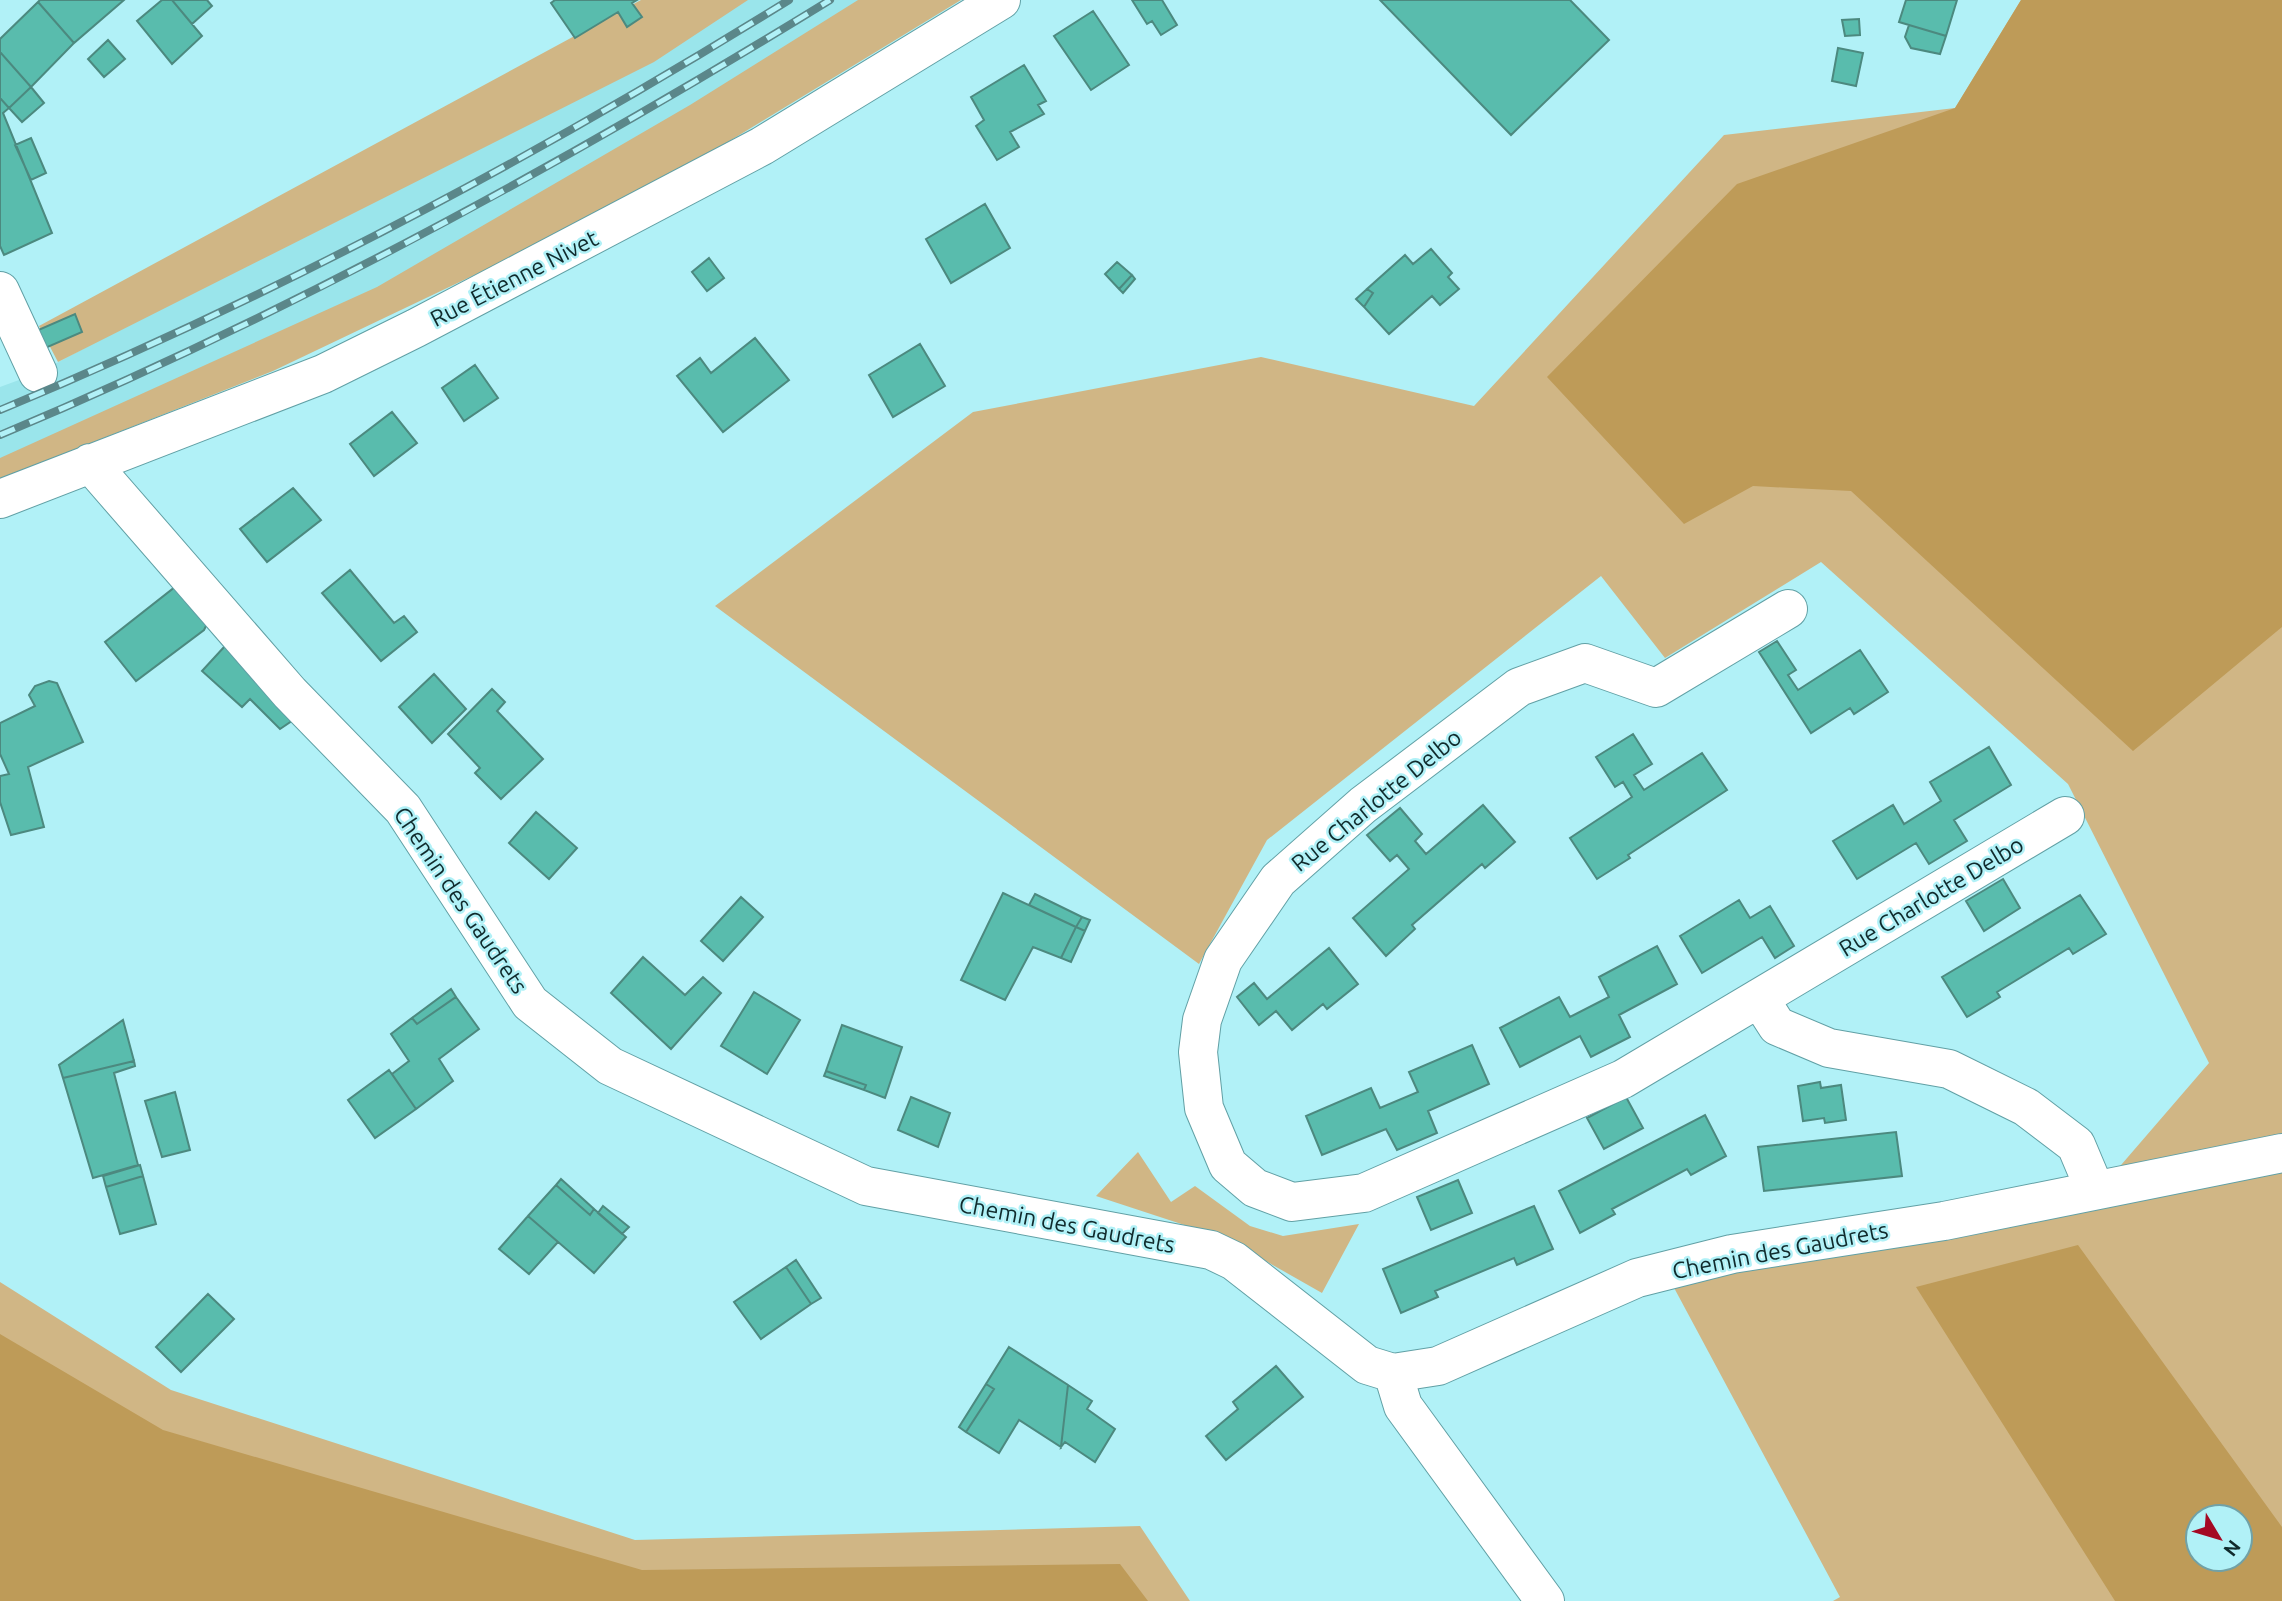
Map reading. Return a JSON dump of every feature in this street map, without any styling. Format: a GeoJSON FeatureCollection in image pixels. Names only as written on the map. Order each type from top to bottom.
{"type":"FeatureCollection","features":[{"type":"Feature","properties":{"kind":"street","name":"Rue Étienne Nivet"},"geometry":{"type":"LineString","coordinates":[[0,499],[323,374],[416,328],[762,146],[1001,0]]}},
{"type":"Feature","properties":{"kind":"street"},"geometry":{"type":"LineString","coordinates":[[0,291],[38,373]]}},
{"type":"Feature","properties":{"kind":"street","name":"Chemin des Gaudrets"},"geometry":{"type":"LineString","coordinates":[[90,463],[290,693],[403,809],[530,1003],[610,1066],[866,1186],[1211,1250],[1234,1261],[1367,1365],[1393,1373],[1438,1366],[1649,1275],[1732,1254],[1944,1221],[2282,1153]]}},
{"type":"Feature","properties":{"kind":"street","name":"Rue Charlotte Delbo"},"geometry":{"type":"LineString","coordinates":[[1787,609],[1656,688],[1584,663],[1519,687],[1363,805],[1278,880],[1223,960],[1202,1020],[1198,1052],[1204,1108],[1228,1164],[1255,1188],[1293,1202],[1364,1193],[1623,1079],[2066,816]]}},
{"type":"Feature","properties":{"kind":"street"},"geometry":{"type":"LineString","coordinates":[[1759,998],[1777,1026],[1829,1048],[1949,1069],[2026,1107],[2076,1145],[2095,1190]]}},
{"type":"Feature","properties":{"kind":"street"},"geometry":{"type":"LineString","coordinates":[[1393,1373],[1403,1406],[1545,1601]]}},
{"type":"Feature","properties":{"kind":"shaded area"},"geometry":{"type":"Polygon","coordinates":[[[641,0],[748,0],[654,62],[58,362],[39,326],[641,0]]]}},
{"type":"Feature","properties":{"kind":"shaded area"},"geometry":{"type":"Polygon","coordinates":[[[692,0],[892,0],[368,304],[0,464],[0,387],[38,373],[251,259],[692,0]]]}},
{"type":"Feature","properties":{"kind":"shaded area"},"geometry":{"type":"Polygon","coordinates":[[[858,0],[961,0],[718,148],[537,245],[273,371],[0,479],[0,458],[377,287],[690,105],[858,0]]]}},
{"type":"Feature","properties":{"kind":"shaded area"},"geometry":{"type":"Polygon","coordinates":[[[2021,0],[2282,0],[2282,1601],[1833,1601],[1840,1597],[1672,1284],[2090,1201],[2209,1063],[2068,784],[1821,562],[1665,658],[1601,576],[1267,840],[1199,964],[715,606],[973,412],[1261,357],[1474,406],[1724,135],[1955,108],[2021,0]]]}},
{"type":"Feature","properties":{"kind":"shaded area"},"geometry":{"type":"Polygon","coordinates":[[[2021,0],[2282,0],[2282,627],[2133,751],[1851,491],[1753,486],[1684,524],[1547,377],[1737,184],[1955,108],[2021,0]]]}},
{"type":"Feature","properties":{"kind":"shaded area"},"geometry":{"type":"Polygon","coordinates":[[[1138,1152],[1171,1202],[1195,1186],[1250,1226],[1283,1236],[1359,1224],[1322,1293],[1227,1239],[1096,1196],[1138,1152]]]}},
{"type":"Feature","properties":{"kind":"shaded area"},"geometry":{"type":"Polygon","coordinates":[[[2078,1245],[2282,1527],[2282,1601],[2115,1601],[1916,1287],[2078,1245]]]}},
{"type":"Feature","properties":{"kind":"shaded area"},"geometry":{"type":"Polygon","coordinates":[[[0,1282],[171,1390],[635,1540],[1140,1526],[1190,1601],[0,1601],[0,1282]]]}},
{"type":"Feature","properties":{"kind":"shaded area"},"geometry":{"type":"Polygon","coordinates":[[[0,1334],[163,1430],[642,1570],[1120,1564],[1148,1601],[0,1601],[0,1334]]]}},
{"type":"Feature","properties":{"kind":"building"},"geometry":{"type":"Polygon","coordinates":[[[124,0],[74,43],[38,2],[124,0]]]}},
{"type":"Feature","properties":{"kind":"building"},"geometry":{"type":"Polygon","coordinates":[[[162,0],[172,0],[202,36],[172,64],[137,21],[162,0]]]}},
{"type":"Feature","properties":{"kind":"building"},"geometry":{"type":"Polygon","coordinates":[[[172,0],[207,0],[212,6],[192,24],[172,0]]]}},
{"type":"Feature","properties":{"kind":"building"},"geometry":{"type":"Polygon","coordinates":[[[555,0],[637,0],[632,3],[642,17],[627,27],[618,12],[575,38],[551,3],[555,0]]]}},
{"type":"Feature","properties":{"kind":"building"},"geometry":{"type":"Polygon","coordinates":[[[1132,0],[1162,0],[1177,25],[1161,35],[1152,21],[1147,24],[1132,0]]]}},
{"type":"Feature","properties":{"kind":"building"},"geometry":{"type":"Polygon","coordinates":[[[1380,0],[1570,0],[1609,40],[1511,135],[1380,0]]]}},
{"type":"Feature","properties":{"kind":"building"},"geometry":{"type":"Polygon","coordinates":[[[1906,0],[1957,0],[1946,36],[1899,22],[1906,0]]]}},
{"type":"Feature","properties":{"kind":"building"},"geometry":{"type":"Polygon","coordinates":[[[38,2],[74,43],[31,87],[0,52],[0,39],[38,2]]]}},
{"type":"Feature","properties":{"kind":"building"},"geometry":{"type":"Polygon","coordinates":[[[1093,11],[1129,65],[1091,90],[1054,36],[1093,11]]]}},
{"type":"Feature","properties":{"kind":"building"},"geometry":{"type":"Polygon","coordinates":[[[1859,19],[1860,35],[1845,36],[1842,20],[1859,19]]]}},
{"type":"Feature","properties":{"kind":"building"},"geometry":{"type":"Polygon","coordinates":[[[1909,25],[1946,36],[1940,54],[1911,48],[1905,37],[1909,25]]]}},
{"type":"Feature","properties":{"kind":"building"},"geometry":{"type":"Polygon","coordinates":[[[108,40],[125,59],[104,77],[88,59],[108,40]]]}},
{"type":"Feature","properties":{"kind":"building"},"geometry":{"type":"Polygon","coordinates":[[[1838,48],[1863,53],[1856,86],[1832,81],[1838,48]]]}},
{"type":"Feature","properties":{"kind":"building"},"geometry":{"type":"Polygon","coordinates":[[[0,52],[31,87],[9,108],[0,98],[0,52]]]}},
{"type":"Feature","properties":{"kind":"building"},"geometry":{"type":"Polygon","coordinates":[[[1024,65],[1046,101],[1038,105],[1044,114],[1010,132],[1019,147],[997,160],[976,126],[984,120],[971,97],[1024,65]]]}},
{"type":"Feature","properties":{"kind":"building"},"geometry":{"type":"Polygon","coordinates":[[[31,87],[44,103],[22,122],[9,108],[31,87]]]}},
{"type":"Feature","properties":{"kind":"building"},"geometry":{"type":"Polygon","coordinates":[[[0,98],[9,108],[3,113],[52,233],[4,255],[0,246],[0,98]]]}},
{"type":"Feature","properties":{"kind":"building"},"geometry":{"type":"Polygon","coordinates":[[[31,138],[46,173],[31,180],[15,145],[31,138]]]}},
{"type":"Feature","properties":{"kind":"building"},"geometry":{"type":"Polygon","coordinates":[[[985,204],[1010,248],[951,283],[926,239],[985,204]]]}},
{"type":"Feature","properties":{"kind":"building"},"geometry":{"type":"Polygon","coordinates":[[[1431,249],[1452,273],[1448,277],[1459,289],[1440,305],[1432,296],[1389,334],[1364,307],[1373,293],[1367,289],[1405,255],[1413,264],[1431,249]]]}},
{"type":"Feature","properties":{"kind":"building"},"geometry":{"type":"Polygon","coordinates":[[[709,258],[724,278],[707,291],[692,272],[709,258]]]}},
{"type":"Feature","properties":{"kind":"building"},"geometry":{"type":"Polygon","coordinates":[[[1117,262],[1132,275],[1119,289],[1105,274],[1117,262]]]}},
{"type":"Feature","properties":{"kind":"building"},"geometry":{"type":"Polygon","coordinates":[[[1132,275],[1135,279],[1123,293],[1119,289],[1132,275]]]}},
{"type":"Feature","properties":{"kind":"building"},"geometry":{"type":"Polygon","coordinates":[[[1367,289],[1373,293],[1364,307],[1356,299],[1367,289]]]}},
{"type":"Feature","properties":{"kind":"building"},"geometry":{"type":"Polygon","coordinates":[[[75,314],[82,332],[43,349],[36,331],[75,314]]]}},
{"type":"Feature","properties":{"kind":"building"},"geometry":{"type":"Polygon","coordinates":[[[755,338],[789,380],[723,432],[677,376],[700,358],[711,373],[755,338]]]}},
{"type":"Feature","properties":{"kind":"building"},"geometry":{"type":"Polygon","coordinates":[[[920,344],[945,386],[893,417],[869,375],[920,344]]]}},
{"type":"Feature","properties":{"kind":"building"},"geometry":{"type":"Polygon","coordinates":[[[475,365],[498,398],[464,421],[442,388],[475,365]]]}},
{"type":"Feature","properties":{"kind":"building"},"geometry":{"type":"Polygon","coordinates":[[[392,412],[417,443],[374,476],[350,444],[392,412]]]}},
{"type":"Feature","properties":{"kind":"building"},"geometry":{"type":"Polygon","coordinates":[[[293,488],[321,520],[267,562],[240,529],[293,488]]]}},
{"type":"Feature","properties":{"kind":"building"},"geometry":{"type":"Polygon","coordinates":[[[350,570],[394,623],[404,616],[417,632],[381,661],[322,593],[350,570]]]}},
{"type":"Feature","properties":{"kind":"building"},"geometry":{"type":"Polygon","coordinates":[[[175,587],[207,624],[204,630],[136,681],[105,642],[175,587]]]}},
{"type":"Feature","properties":{"kind":"building"},"geometry":{"type":"Polygon","coordinates":[[[1777,641],[1796,670],[1788,675],[1798,690],[1860,650],[1888,692],[1854,714],[1850,708],[1811,733],[1759,652],[1777,641]]]}},
{"type":"Feature","properties":{"kind":"building"},"geometry":{"type":"Polygon","coordinates":[[[225,646],[299,716],[280,729],[250,699],[242,707],[202,671],[225,646]]]}},
{"type":"Feature","properties":{"kind":"building"},"geometry":{"type":"Polygon","coordinates":[[[434,674],[466,709],[432,743],[399,707],[434,674]]]}},
{"type":"Feature","properties":{"kind":"building"},"geometry":{"type":"Polygon","coordinates":[[[49,681],[57,683],[83,742],[28,767],[44,827],[11,835],[0,802],[0,776],[9,774],[0,754],[0,723],[35,706],[29,695],[35,686],[49,681]]]}},
{"type":"Feature","properties":{"kind":"building"},"geometry":{"type":"Polygon","coordinates":[[[492,689],[505,702],[497,711],[543,759],[501,799],[475,773],[480,768],[448,734],[492,689]]]}},
{"type":"Feature","properties":{"kind":"building"},"geometry":{"type":"Polygon","coordinates":[[[1633,734],[1652,764],[1634,775],[1644,790],[1702,753],[1727,790],[1628,855],[1630,858],[1597,879],[1570,838],[1632,797],[1623,782],[1615,787],[1596,757],[1633,734]]]}},
{"type":"Feature","properties":{"kind":"building"},"geometry":{"type":"Polygon","coordinates":[[[1989,747],[2011,785],[1954,820],[1967,841],[1929,864],[1916,843],[1857,879],[1833,841],[1893,805],[1904,824],[1941,801],[1930,782],[1989,747]]]}},
{"type":"Feature","properties":{"kind":"building"},"geometry":{"type":"Polygon","coordinates":[[[1483,805],[1515,842],[1485,868],[1482,864],[1412,925],[1415,929],[1386,956],[1353,918],[1409,869],[1397,855],[1390,861],[1367,835],[1400,808],[1422,834],[1415,841],[1426,854],[1483,805]]]}},
{"type":"Feature","properties":{"kind":"building"},"geometry":{"type":"Polygon","coordinates":[[[536,812],[577,848],[549,879],[509,843],[536,812]]]}},
{"type":"Feature","properties":{"kind":"building"},"geometry":{"type":"Polygon","coordinates":[[[2003,879],[2020,908],[1984,931],[1966,901],[2003,879]]]}},
{"type":"Feature","properties":{"kind":"building"},"geometry":{"type":"Polygon","coordinates":[[[1003,893],[1076,927],[1061,958],[1033,947],[1005,1000],[961,980],[1003,893]]]}},
{"type":"Feature","properties":{"kind":"building"},"geometry":{"type":"Polygon","coordinates":[[[1035,894],[1082,917],[1076,927],[1029,905],[1035,894]]]}},
{"type":"Feature","properties":{"kind":"building"},"geometry":{"type":"Polygon","coordinates":[[[2080,895],[2106,934],[2073,954],[2069,948],[1997,992],[2000,997],[1967,1017],[1942,977],[2080,895]]]}},
{"type":"Feature","properties":{"kind":"building"},"geometry":{"type":"Polygon","coordinates":[[[741,897],[763,917],[723,961],[701,941],[741,897]]]}},
{"type":"Feature","properties":{"kind":"building"},"geometry":{"type":"Polygon","coordinates":[[[1739,900],[1750,918],[1770,906],[1794,946],[1775,958],[1762,937],[1702,973],[1680,936],[1739,900]]]}},
{"type":"Feature","properties":{"kind":"building"},"geometry":{"type":"Polygon","coordinates":[[[1082,917],[1090,920],[1085,931],[1076,927],[1082,917]]]}},
{"type":"Feature","properties":{"kind":"building"},"geometry":{"type":"Polygon","coordinates":[[[1076,927],[1085,931],[1071,962],[1061,958],[1076,927]]]}},
{"type":"Feature","properties":{"kind":"building"},"geometry":{"type":"Polygon","coordinates":[[[1657,946],[1677,984],[1619,1015],[1630,1037],[1591,1057],[1580,1036],[1520,1067],[1500,1028],[1559,997],[1570,1017],[1609,997],[1599,977],[1657,946]]]}},
{"type":"Feature","properties":{"kind":"building"},"geometry":{"type":"Polygon","coordinates":[[[1329,948],[1358,984],[1327,1009],[1323,1004],[1292,1030],[1276,1011],[1259,1025],[1237,997],[1254,983],[1267,999],[1329,948]]]}},
{"type":"Feature","properties":{"kind":"building"},"geometry":{"type":"Polygon","coordinates":[[[643,957],[685,995],[703,977],[721,993],[671,1049],[611,993],[643,957]]]}},
{"type":"Feature","properties":{"kind":"building"},"geometry":{"type":"Polygon","coordinates":[[[451,989],[456,997],[417,1024],[412,1018],[451,989]]]}},
{"type":"Feature","properties":{"kind":"building"},"geometry":{"type":"Polygon","coordinates":[[[754,992],[800,1020],[767,1074],[721,1046],[754,992]]]}},
{"type":"Feature","properties":{"kind":"building"},"geometry":{"type":"Polygon","coordinates":[[[456,997],[479,1029],[439,1059],[453,1081],[416,1109],[392,1074],[409,1061],[391,1034],[412,1018],[417,1024],[456,997]]]}},
{"type":"Feature","properties":{"kind":"building"},"geometry":{"type":"Polygon","coordinates":[[[123,1020],[134,1061],[63,1078],[59,1065],[123,1020]]]}},
{"type":"Feature","properties":{"kind":"building"},"geometry":{"type":"Polygon","coordinates":[[[842,1025],[902,1047],[885,1098],[864,1090],[866,1085],[826,1071],[842,1025]]]}},
{"type":"Feature","properties":{"kind":"building"},"geometry":{"type":"Polygon","coordinates":[[[1472,1045],[1489,1084],[1428,1111],[1437,1133],[1397,1150],[1386,1129],[1322,1155],[1306,1116],[1371,1088],[1380,1108],[1418,1092],[1409,1072],[1472,1045]]]}},
{"type":"Feature","properties":{"kind":"building"},"geometry":{"type":"Polygon","coordinates":[[[134,1061],[135,1066],[114,1073],[138,1165],[93,1178],[63,1078],[134,1061]]]}},
{"type":"Feature","properties":{"kind":"building"},"geometry":{"type":"Polygon","coordinates":[[[389,1070],[416,1109],[375,1138],[348,1100],[389,1070]]]}},
{"type":"Feature","properties":{"kind":"building"},"geometry":{"type":"Polygon","coordinates":[[[826,1071],[866,1085],[864,1090],[824,1076],[826,1071]]]}},
{"type":"Feature","properties":{"kind":"building"},"geometry":{"type":"Polygon","coordinates":[[[1820,1082],[1821,1088],[1841,1085],[1846,1120],[1825,1123],[1824,1118],[1803,1121],[1798,1086],[1820,1082]]]}},
{"type":"Feature","properties":{"kind":"building"},"geometry":{"type":"Polygon","coordinates":[[[175,1092],[190,1150],[162,1157],[145,1101],[175,1092]]]}},
{"type":"Feature","properties":{"kind":"building"},"geometry":{"type":"Polygon","coordinates":[[[911,1097],[950,1113],[938,1147],[898,1130],[911,1097]]]}},
{"type":"Feature","properties":{"kind":"building"},"geometry":{"type":"Polygon","coordinates":[[[1626,1097],[1643,1128],[1604,1149],[1587,1118],[1626,1097]]]}},
{"type":"Feature","properties":{"kind":"building"},"geometry":{"type":"Polygon","coordinates":[[[1705,1115],[1726,1156],[1691,1175],[1687,1169],[1612,1209],[1615,1214],[1580,1233],[1559,1191],[1705,1115]]]}},
{"type":"Feature","properties":{"kind":"building"},"geometry":{"type":"Polygon","coordinates":[[[1896,1132],[1902,1176],[1764,1191],[1758,1147],[1896,1132]]]}},
{"type":"Feature","properties":{"kind":"building"},"geometry":{"type":"Polygon","coordinates":[[[140,1165],[143,1176],[106,1187],[103,1176],[140,1165]]]}},
{"type":"Feature","properties":{"kind":"building"},"geometry":{"type":"Polygon","coordinates":[[[143,1176],[156,1224],[120,1234],[106,1187],[143,1176]]]}},
{"type":"Feature","properties":{"kind":"building"},"geometry":{"type":"Polygon","coordinates":[[[561,1179],[594,1209],[590,1215],[556,1185],[561,1179]]]}},
{"type":"Feature","properties":{"kind":"building"},"geometry":{"type":"Polygon","coordinates":[[[1458,1180],[1472,1213],[1431,1230],[1417,1197],[1458,1180]]]}},
{"type":"Feature","properties":{"kind":"building"},"geometry":{"type":"Polygon","coordinates":[[[556,1185],[590,1215],[594,1209],[626,1237],[594,1273],[528,1216],[556,1185]]]}},
{"type":"Feature","properties":{"kind":"building"},"geometry":{"type":"Polygon","coordinates":[[[603,1206],[629,1227],[622,1234],[598,1213],[603,1206]]]}},
{"type":"Feature","properties":{"kind":"building"},"geometry":{"type":"Polygon","coordinates":[[[1534,1206],[1553,1249],[1517,1265],[1514,1258],[1435,1291],[1438,1297],[1401,1313],[1383,1269],[1534,1206]]]}},
{"type":"Feature","properties":{"kind":"building"},"geometry":{"type":"Polygon","coordinates":[[[528,1216],[558,1242],[529,1274],[499,1249],[528,1216]]]}},
{"type":"Feature","properties":{"kind":"building"},"geometry":{"type":"Polygon","coordinates":[[[796,1260],[821,1298],[811,1304],[786,1267],[796,1260]]]}},
{"type":"Feature","properties":{"kind":"building"},"geometry":{"type":"Polygon","coordinates":[[[786,1267],[811,1304],[761,1339],[734,1302],[786,1267]]]}},
{"type":"Feature","properties":{"kind":"building"},"geometry":{"type":"Polygon","coordinates":[[[208,1294],[234,1319],[181,1372],[156,1347],[208,1294]]]}},
{"type":"Feature","properties":{"kind":"building"},"geometry":{"type":"Polygon","coordinates":[[[1009,1347],[1068,1385],[1061,1447],[1019,1420],[999,1453],[966,1432],[994,1389],[986,1384],[1009,1347]]]}},
{"type":"Feature","properties":{"kind":"building"},"geometry":{"type":"Polygon","coordinates":[[[1276,1366],[1303,1397],[1226,1460],[1206,1436],[1238,1409],[1233,1402],[1276,1366]]]}},
{"type":"Feature","properties":{"kind":"building"},"geometry":{"type":"Polygon","coordinates":[[[986,1384],[994,1389],[966,1432],[959,1427],[986,1384]]]}},
{"type":"Feature","properties":{"kind":"building"},"geometry":{"type":"Polygon","coordinates":[[[1068,1385],[1092,1401],[1087,1409],[1115,1429],[1095,1462],[1065,1442],[1061,1447],[1068,1385]]]}},
{"type":"Feature","properties":{"kind":"railway"},"geometry":{"type":"LineString","coordinates":[[0,410],[203,320],[403,221],[598,114],[789,0]]}},
{"type":"Feature","properties":{"kind":"railway"},"geometry":{"type":"LineString","coordinates":[[0,435],[214,339],[424,234],[629,120],[830,0]]}}]}
